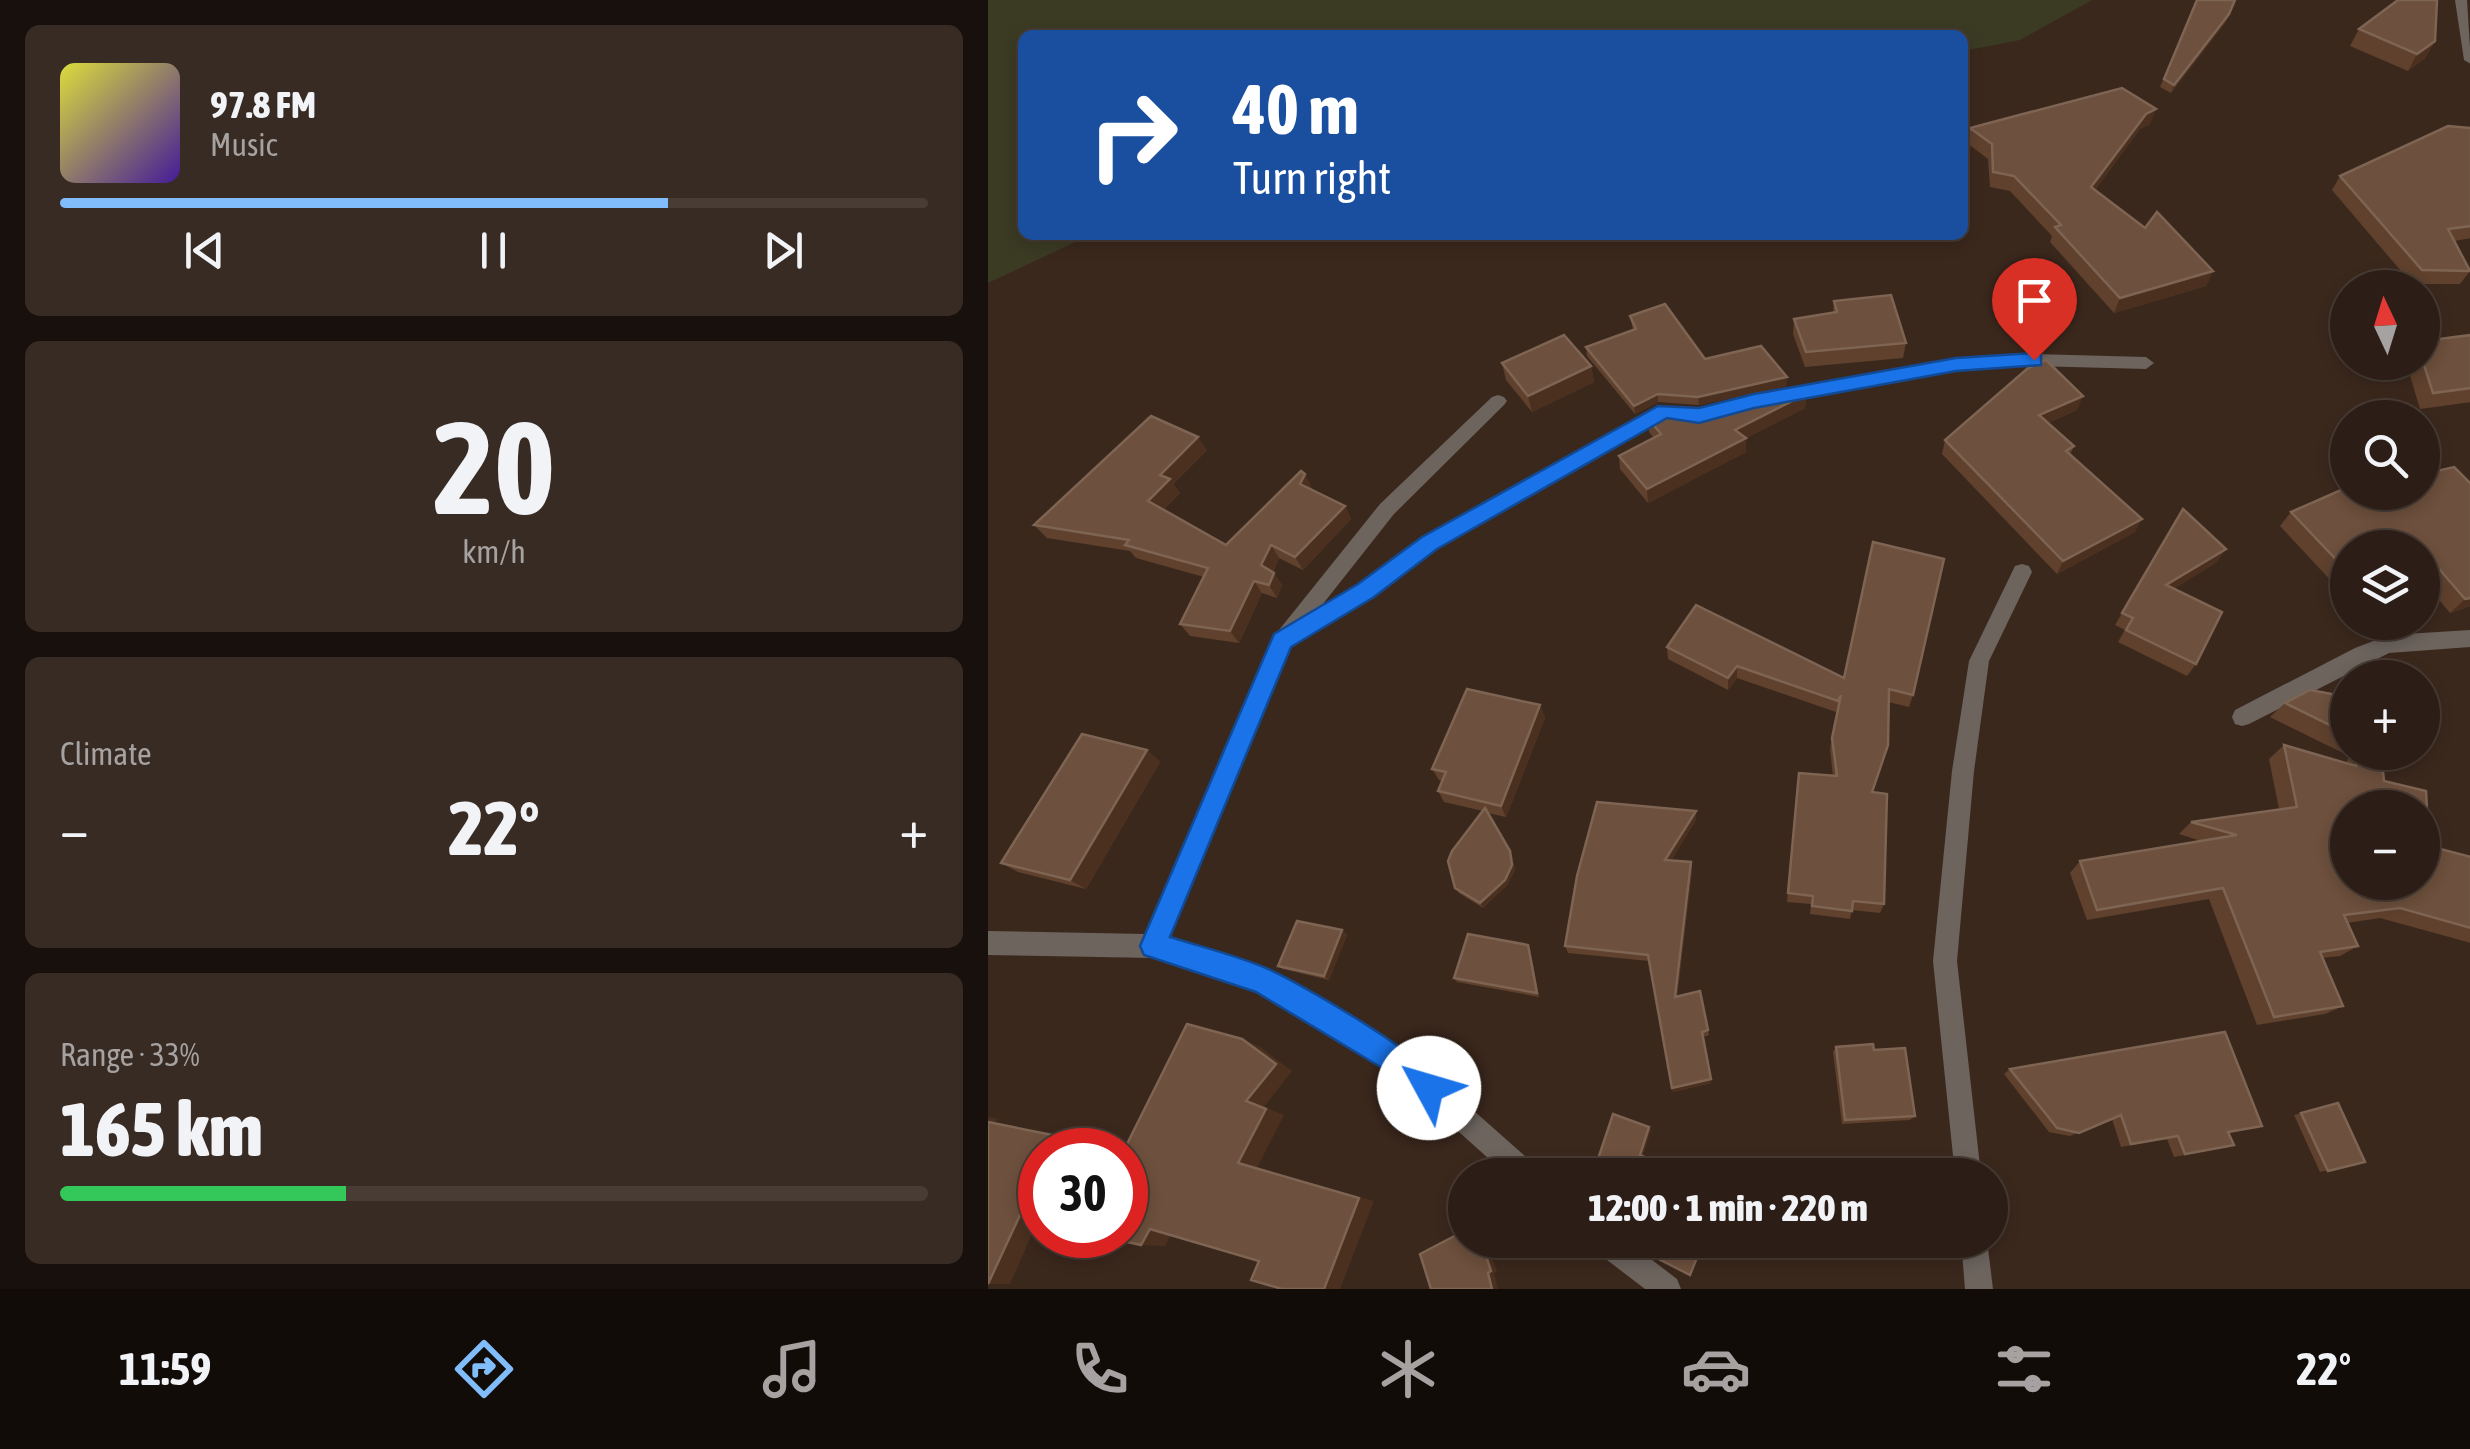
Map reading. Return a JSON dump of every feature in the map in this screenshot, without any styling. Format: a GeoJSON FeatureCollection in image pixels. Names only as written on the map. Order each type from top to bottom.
{"type":"FeatureCollection","features":[{"type":"Feature","properties":{"kind":"street"},"geometry":{"type":"LineString","coordinates":[[2462,0],[2470,60]]}},
{"type":"Feature","properties":{"kind":"street"},"geometry":{"type":"LineString","coordinates":[[1754,401],[1956,364],[2034,360],[2146,363]]}},
{"type":"Feature","properties":{"kind":"street"},"geometry":{"type":"LineString","coordinates":[[1153,946],[1282,641],[1387,509],[1498,400]]}},
{"type":"Feature","properties":{"kind":"street"},"geometry":{"type":"LineString","coordinates":[[1282,641],[1366,591],[1430,543],[1664,411],[1699,415]]}},
{"type":"Feature","properties":{"kind":"street"},"geometry":{"type":"LineString","coordinates":[[1966,1158],[1945,961],[1963,770],[1979,661],[2022,572]]}},
{"type":"Feature","properties":{"kind":"street"},"geometry":{"type":"LineString","coordinates":[[2242,716],[2362,654],[2390,644],[2470,638]]}},
{"type":"Feature","properties":{"kind":"street"},"geometry":{"type":"LineString","coordinates":[[988,944],[1153,946],[1262,980],[1402,1064],[1508,1158]]}},
{"type":"Feature","properties":{"kind":"street"},"geometry":{"type":"LineString","coordinates":[[1627,1258],[1667,1289]]}},
{"type":"Feature","properties":{"kind":"street"},"geometry":{"type":"LineString","coordinates":[[1976,1258],[1980,1289]]}},
{"type":"Feature","properties":{"kind":"shaded area"},"geometry":{"type":"Polygon","coordinates":[[[988,0],[2092,0],[2020,40],[1968,50],[1968,30],[1018,30],[1018,240],[1079,240],[988,283],[988,0]]]}},
{"type":"Feature","properties":{"kind":"building"},"geometry":{"type":"Polygon","coordinates":[[[2197,0],[2235,0],[2229,14],[2174,85],[2164,79],[2197,0]]]}},
{"type":"Feature","properties":{"kind":"building"},"geometry":{"type":"Polygon","coordinates":[[[2398,0],[2437,0],[2435,41],[2417,54],[2359,29],[2398,0]]]}},
{"type":"Feature","properties":{"kind":"building"},"geometry":{"type":"Polygon","coordinates":[[[2122,88],[2156,109],[2146,114],[2091,187],[2145,228],[2157,212],[2213,271],[2120,298],[2055,227],[2061,225],[2014,176],[1993,172],[1992,144],[1970,128],[2122,88]]]}},
{"type":"Feature","properties":{"kind":"building"},"geometry":{"type":"Polygon","coordinates":[[[2448,126],[2471,128],[2471,226],[2448,229],[2470,271],[2422,270],[2340,176],[2448,126]]]}},
{"type":"Feature","properties":{"kind":"building"},"geometry":{"type":"Polygon","coordinates":[[[1891,295],[1906,343],[1806,352],[1794,319],[1837,312],[1834,301],[1891,295]]]}},
{"type":"Feature","properties":{"kind":"building"},"geometry":{"type":"Polygon","coordinates":[[[1665,304],[1705,359],[1761,346],[1787,377],[1698,397],[1658,394],[1634,406],[1586,347],[1636,329],[1630,316],[1665,304]]]}},
{"type":"Feature","properties":{"kind":"building"},"geometry":{"type":"Polygon","coordinates":[[[1564,335],[1591,366],[1528,396],[1502,363],[1564,335]]]}},
{"type":"Feature","properties":{"kind":"building"},"geometry":{"type":"Polygon","coordinates":[[[2471,335],[2471,388],[2433,393],[2429,380],[2440,380],[2440,339],[2471,335]]]}},
{"type":"Feature","properties":{"kind":"building"},"geometry":{"type":"Polygon","coordinates":[[[2046,360],[2083,396],[2039,415],[2074,446],[2066,451],[2142,519],[2063,561],[1945,440],[2028,368],[2046,360]]]}},
{"type":"Feature","properties":{"kind":"building"},"geometry":{"type":"Polygon","coordinates":[[[1802,389],[1806,394],[1735,430],[1746,438],[1647,489],[1619,456],[1661,434],[1648,418],[1666,408],[1699,411],[1802,389]]]}},
{"type":"Feature","properties":{"kind":"building"},"geometry":{"type":"Polygon","coordinates":[[[1151,416],[1198,437],[1160,475],[1170,479],[1148,501],[1226,545],[1301,471],[1305,474],[1300,484],[1345,506],[1295,557],[1271,545],[1261,565],[1274,573],[1269,585],[1254,581],[1230,631],[1180,624],[1208,568],[1125,545],[1129,540],[1034,525],[1151,416]]]}},
{"type":"Feature","properties":{"kind":"building"},"geometry":{"type":"Polygon","coordinates":[[[2454,467],[2471,484],[2471,598],[2465,599],[2440,570],[2440,530],[2330,530],[2330,553],[2291,512],[2330,495],[2330,510],[2440,510],[2440,470],[2454,467]]]}},
{"type":"Feature","properties":{"kind":"building"},"geometry":{"type":"Polygon","coordinates":[[[2183,509],[2226,549],[2166,585],[2222,612],[2196,664],[2126,630],[2133,618],[2122,613],[2183,509]]]}},
{"type":"Feature","properties":{"kind":"building"},"geometry":{"type":"Polygon","coordinates":[[[1873,542],[1944,559],[1913,695],[1889,689],[1888,745],[1872,792],[1887,794],[1884,904],[1853,901],[1852,911],[1812,906],[1813,896],[1788,893],[1799,773],[1837,776],[1832,738],[1841,695],[1838,701],[1737,666],[1728,678],[1667,647],[1696,605],[1844,678],[1873,542]]]}},
{"type":"Feature","properties":{"kind":"building"},"geometry":{"type":"Polygon","coordinates":[[[1467,689],[1540,705],[1501,806],[1438,791],[1446,772],[1432,769],[1467,689]]]}},
{"type":"Feature","properties":{"kind":"building"},"geometry":{"type":"Polygon","coordinates":[[[2310,690],[2330,694],[2330,725],[2285,703],[2310,690]]]}},
{"type":"Feature","properties":{"kind":"building"},"geometry":{"type":"Polygon","coordinates":[[[1082,734],[1147,750],[1070,880],[1001,863],[1082,734]]]}},
{"type":"Feature","properties":{"kind":"building"},"geometry":{"type":"Polygon","coordinates":[[[2284,745],[2330,758],[2330,770],[2383,770],[2384,781],[2422,790],[2330,790],[2330,900],[2440,900],[2440,849],[2471,857],[2471,928],[2400,908],[2344,915],[2358,946],[2320,952],[2343,1006],[2274,1017],[2223,888],[2097,910],[2080,861],[2237,835],[2191,822],[2297,807],[2284,745]]]}},
{"type":"Feature","properties":{"kind":"building"},"geometry":{"type":"Polygon","coordinates":[[[1597,802],[1696,811],[1665,860],[1691,862],[1675,997],[1700,991],[1708,1030],[1702,1032],[1711,1079],[1672,1088],[1648,955],[1565,946],[1577,876],[1597,802]]]}},
{"type":"Feature","properties":{"kind":"building"},"geometry":{"type":"Polygon","coordinates":[[[1485,808],[1510,851],[1512,865],[1505,880],[1480,903],[1455,888],[1448,861],[1485,808]]]}},
{"type":"Feature","properties":{"kind":"building"},"geometry":{"type":"Polygon","coordinates":[[[1297,921],[1342,930],[1324,976],[1278,966],[1297,921]]]}},
{"type":"Feature","properties":{"kind":"building"},"geometry":{"type":"Polygon","coordinates":[[[1468,934],[1528,945],[1537,993],[1454,978],[1468,934]]]}},
{"type":"Feature","properties":{"kind":"building"},"geometry":{"type":"Polygon","coordinates":[[[1187,1024],[1242,1039],[1276,1064],[1246,1101],[1266,1109],[1238,1163],[1359,1198],[1324,1289],[1282,1289],[1251,1280],[1259,1261],[1150,1229],[1148,1233],[1148,1128],[1135,1128],[1187,1024]]]}},
{"type":"Feature","properties":{"kind":"building"},"geometry":{"type":"Polygon","coordinates":[[[2225,1032],[2262,1126],[2228,1132],[2234,1145],[2185,1154],[2178,1136],[2131,1144],[2121,1115],[2079,1133],[2057,1128],[2010,1069],[2225,1032]]]}},
{"type":"Feature","properties":{"kind":"building"},"geometry":{"type":"Polygon","coordinates":[[[1873,1044],[1874,1050],[1905,1048],[1915,1116],[1845,1120],[1836,1047],[1873,1044]]]}},
{"type":"Feature","properties":{"kind":"building"},"geometry":{"type":"Polygon","coordinates":[[[2338,1103],[2365,1162],[2328,1171],[2301,1113],[2338,1103]]]}},
{"type":"Feature","properties":{"kind":"building"},"geometry":{"type":"Polygon","coordinates":[[[1613,1114],[1649,1127],[1640,1155],[1646,1158],[1598,1158],[1613,1114]]]}},
{"type":"Feature","properties":{"kind":"building"},"geometry":{"type":"Polygon","coordinates":[[[988,1122],[1018,1128],[1018,1219],[988,1284],[988,1122]]]}},
{"type":"Feature","properties":{"kind":"building"},"geometry":{"type":"Polygon","coordinates":[[[1448,1239],[1448,1258],[1487,1258],[1492,1289],[1431,1289],[1420,1254],[1448,1239]]]}},
{"type":"Feature","properties":{"kind":"building"},"geometry":{"type":"Polygon","coordinates":[[[1657,1258],[1697,1258],[1690,1275],[1657,1258]]]}},
{"type":"Feature","properties":{"kind":"route"},"geometry":{"type":"LineString","coordinates":[[1429,1088],[1402,1064],[1262,980],[1153,946],[1282,641],[1366,591],[1430,543],[1664,411],[1699,415],[1754,401],[1956,364],[2034,360]]}}]}
